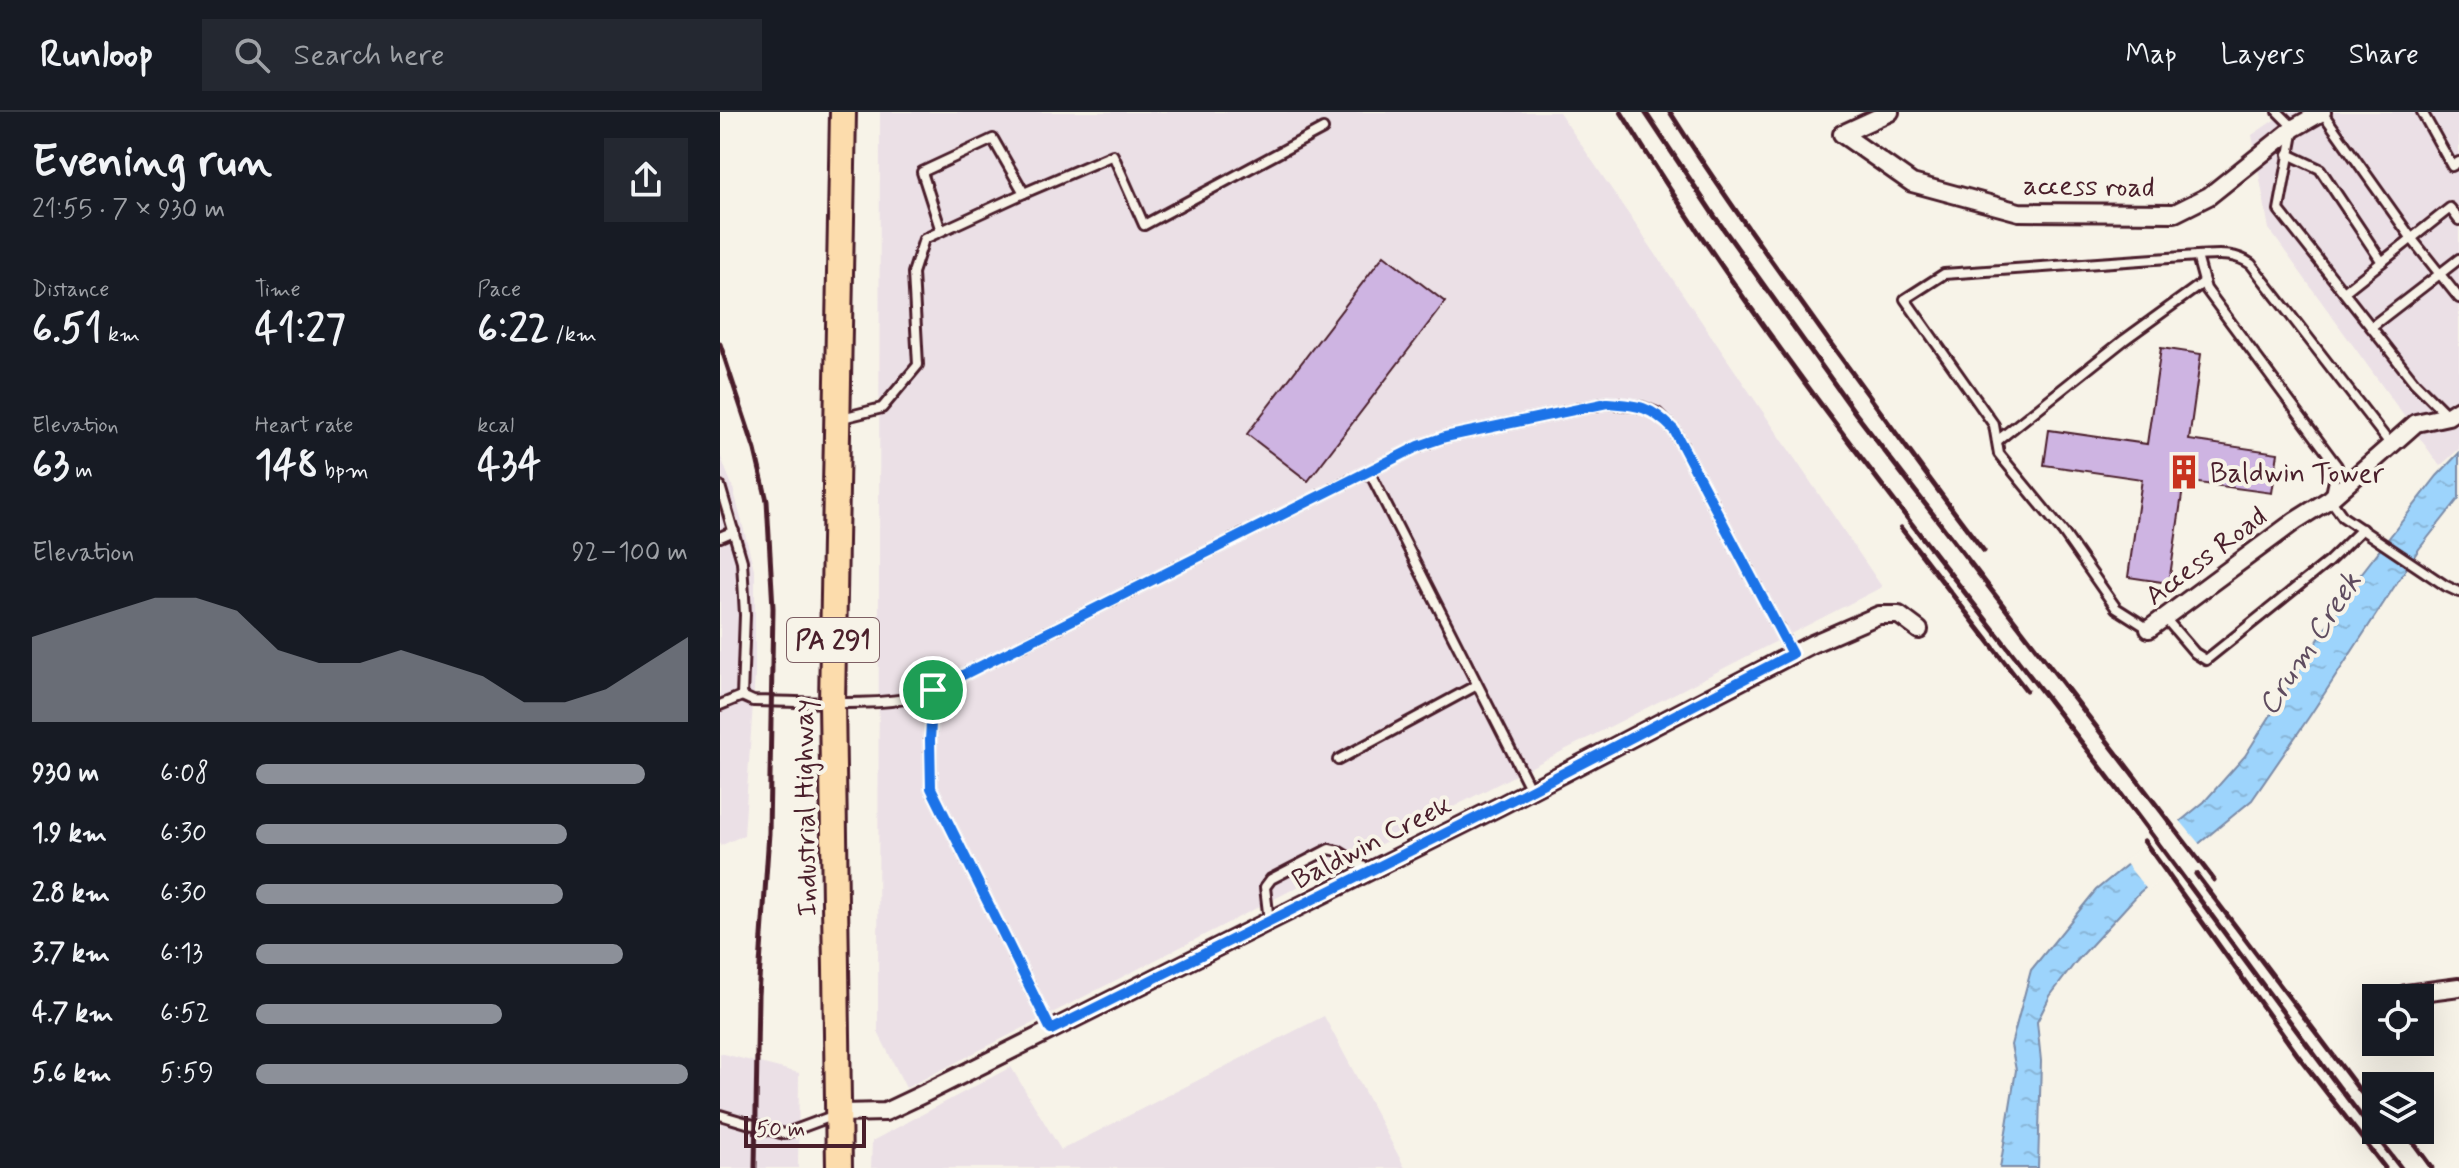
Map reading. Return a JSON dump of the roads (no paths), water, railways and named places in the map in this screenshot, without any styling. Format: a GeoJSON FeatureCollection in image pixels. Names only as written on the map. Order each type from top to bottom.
{"type":"FeatureCollection","features":[{"type":"Feature","properties":{"kind":"main road","name":"Industrial Highway"},"geometry":{"type":"LineString","coordinates":[[839,1168],[832,702],[843,112]]}},
{"type":"Feature","properties":{"kind":"street","name":"access road"},"geometry":{"type":"LineString","coordinates":[[1890,112],[1842,134],[1912,183],[2019,212],[2175,213],[2209,196],[2294,128],[2322,112]]}},
{"type":"Feature","properties":{"kind":"street","name":"Access Road"},"geometry":{"type":"LineString","coordinates":[[2149,629],[2295,521],[2330,499],[2416,423],[2453,413]]}},
{"type":"Feature","properties":{"kind":"street","name":"Baldwin Creek"},"geometry":{"type":"LineString","coordinates":[[840,1113],[885,1112],[1531,790],[1792,654],[1879,615],[1899,615],[1919,630]]}},
{"type":"Feature","properties":{"kind":"street"},"geometry":{"type":"LineString","coordinates":[[2434,990],[2459,987]]}},
{"type":"Feature","properties":{"kind":"lane"},"geometry":{"type":"LineString","coordinates":[[2278,112],[2294,128]]}},
{"type":"Feature","properties":{"kind":"lane"},"geometry":{"type":"LineString","coordinates":[[2322,112],[2412,239],[2459,299]]}},
{"type":"Feature","properties":{"kind":"lane"},"geometry":{"type":"LineString","coordinates":[[2422,112],[2452,166],[2459,162]]}},
{"type":"Feature","properties":{"kind":"lane","name":"Access Road"},"geometry":{"type":"LineString","coordinates":[[2294,128],[2279,210],[2415,383],[2453,413]]}},
{"type":"Feature","properties":{"kind":"lane"},"geometry":{"type":"LineString","coordinates":[[837,419],[882,408],[918,365],[913,273],[924,239],[1113,155],[1144,225],[1323,129]]}},
{"type":"Feature","properties":{"kind":"lane"},"geometry":{"type":"LineString","coordinates":[[941,231],[922,172],[993,139],[1024,193]]}},
{"type":"Feature","properties":{"kind":"lane"},"geometry":{"type":"LineString","coordinates":[[2288,154],[2320,169],[2382,262]]}},
{"type":"Feature","properties":{"kind":"lane"},"geometry":{"type":"LineString","coordinates":[[2344,292],[2450,208],[2459,220]]}},
{"type":"Feature","properties":{"kind":"lane"},"geometry":{"type":"LineString","coordinates":[[2197,256],[2206,289],[2337,466],[2330,499],[2343,517],[2459,592]]}},
{"type":"Feature","properties":{"kind":"lane"},"geometry":{"type":"LineString","coordinates":[[2149,629],[2116,608],[2063,532],[1999,454],[1994,425],[1905,299],[1944,274],[2197,256],[2242,258],[2251,264],[2391,446]]}},
{"type":"Feature","properties":{"kind":"lane"},"geometry":{"type":"LineString","coordinates":[[2371,327],[2459,259]]}},
{"type":"Feature","properties":{"kind":"lane"},"geometry":{"type":"LineString","coordinates":[[1997,441],[2124,340],[2204,282]]}},
{"type":"Feature","properties":{"kind":"lane"},"geometry":{"type":"LineString","coordinates":[[720,705],[742,696],[753,701],[905,700],[933,690],[1419,446],[1445,437],[1607,403],[1642,407],[1657,413],[1674,430],[1792,654]]}},
{"type":"Feature","properties":{"kind":"lane"},"geometry":{"type":"LineString","coordinates":[[1369,471],[1531,790]]}},
{"type":"Feature","properties":{"kind":"lane"},"geometry":{"type":"LineString","coordinates":[[720,486],[742,561],[745,615],[742,696]]}},
{"type":"Feature","properties":{"kind":"lane"},"geometry":{"type":"LineString","coordinates":[[2165,618],[2195,653],[2206,660],[2328,562],[2362,529]]}},
{"type":"Feature","properties":{"kind":"lane"},"geometry":{"type":"LineString","coordinates":[[720,537],[734,531]]}},
{"type":"Feature","properties":{"kind":"lane"},"geometry":{"type":"LineString","coordinates":[[1338,760],[1477,685]]}},
{"type":"Feature","properties":{"kind":"lane"},"geometry":{"type":"LineString","coordinates":[[933,690],[931,788],[1051,1030]]}},
{"type":"Feature","properties":{"kind":"lane"},"geometry":{"type":"LineString","coordinates":[[1269,921],[1265,887],[1271,879],[1329,849],[1338,851],[1370,871]]}},
{"type":"Feature","properties":{"kind":"lane"},"geometry":{"type":"LineString","coordinates":[[720,1115],[784,1134],[840,1113]]}},
{"type":"Feature","properties":{"kind":"water"},"geometry":{"type":"Polygon","coordinates":[[[2459,453],[2459,498],[2419,549],[2252,800],[2140,892],[2075,963],[2050,996],[2037,1022],[2041,1061],[2038,1168],[2000,1168],[2016,1070],[2011,1045],[2031,970],[2096,890],[2204,802],[2245,756],[2354,583],[2437,476],[2459,453]]]}},
{"type":"Feature","properties":{"kind":"railway"},"geometry":{"type":"LineString","coordinates":[[1621,112],[1730,279],[1788,360],[2131,807],[2401,1168]]}},
{"type":"Feature","properties":{"kind":"railway"},"geometry":{"type":"LineString","coordinates":[[1645,112],[1715,217],[1856,414],[2214,880]]}},
{"type":"Feature","properties":{"kind":"railway"},"geometry":{"type":"LineString","coordinates":[[1670,112],[1769,258],[1984,551]]}},
{"type":"Feature","properties":{"kind":"railway"},"geometry":{"type":"LineString","coordinates":[[720,344],[755,450],[767,501],[773,608],[769,833],[758,995],[755,1168]]}},
{"type":"Feature","properties":{"kind":"railway"},"geometry":{"type":"LineString","coordinates":[[1901,528],[2026,690]]}},
{"type":"Feature","properties":{"kind":"railway"},"geometry":{"type":"LineString","coordinates":[[2144,841],[2299,1057],[2385,1168]]}},
{"type":"Feature","properties":{"kind":"railway"},"geometry":{"type":"LineString","coordinates":[[2196,874],[2362,1093]]}},
{"type":"Feature","properties":{"kind":"railway"},"geometry":{"type":"LineString","coordinates":[[2414,1144],[2432,1168]]}},
{"type":"Feature","properties":{"kind":"place","name":"Baldwin Tower"},"geometry":{"type":"Point","coordinates":[2184,472]}},
{"type":"Feature","properties":{"kind":"water label","name":"Crum Creek"},"geometry":{"type":"Point","coordinates":[2309,643]}}]}
